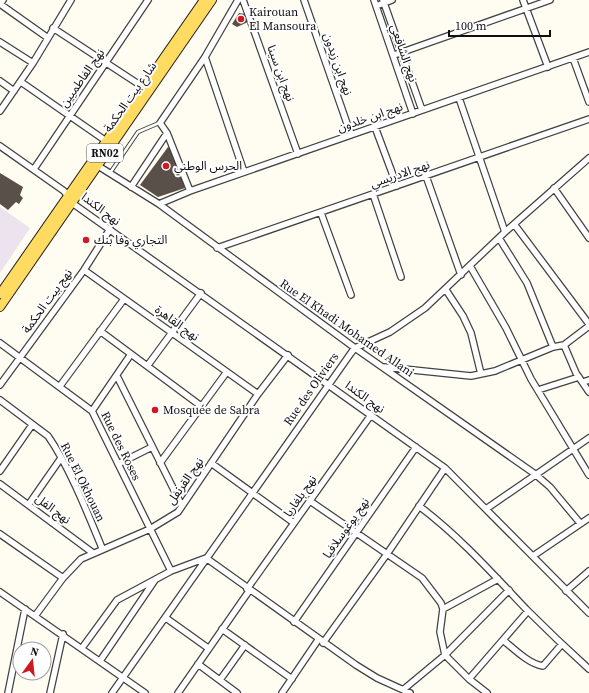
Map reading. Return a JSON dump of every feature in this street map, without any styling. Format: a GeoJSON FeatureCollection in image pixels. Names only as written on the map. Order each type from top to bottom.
{"type":"FeatureCollection","features":[{"type":"Feature","properties":{"kind":"main road","name":"شارع بيت الحكمة"},"geometry":{"type":"LineString","coordinates":[[94,164],[106,141],[204,0]]}},
{"type":"Feature","properties":{"kind":"main road","name":"شارع بيت الحكمة"},"geometry":{"type":"LineString","coordinates":[[0,294],[212,0]]}},
{"type":"Feature","properties":{"kind":"main road","name":"شارع بيت الحكمة"},"geometry":{"type":"LineString","coordinates":[[0,307],[70,198]]}},
{"type":"Feature","properties":{"kind":"street"},"geometry":{"type":"LineString","coordinates":[[3,0],[0,4],[48,38]]}},
{"type":"Feature","properties":{"kind":"street"},"geometry":{"type":"LineString","coordinates":[[0,111],[21,82],[71,0]]}},
{"type":"Feature","properties":{"kind":"street","name":"نهج الفاطميين"},"geometry":{"type":"LineString","coordinates":[[34,169],[107,63],[148,0]]}},
{"type":"Feature","properties":{"kind":"street"},"geometry":{"type":"LineString","coordinates":[[190,191],[167,133],[160,122],[205,57],[238,0]]}},
{"type":"Feature","properties":{"kind":"street","name":"نهج ابن سينا"},"geometry":{"type":"LineString","coordinates":[[243,0],[298,154]]}},
{"type":"Feature","properties":{"kind":"street","name":"نهج ابن زيدون"},"geometry":{"type":"LineString","coordinates":[[304,0],[352,135]]}},
{"type":"Feature","properties":{"kind":"street"},"geometry":{"type":"LineString","coordinates":[[375,3],[392,0]]}},
{"type":"Feature","properties":{"kind":"street"},"geometry":{"type":"LineString","coordinates":[[523,0],[548,67]]}},
{"type":"Feature","properties":{"kind":"street"},"geometry":{"type":"LineString","coordinates":[[394,55],[550,0]]}},
{"type":"Feature","properties":{"kind":"street","name":"نهج الشافعي"},"geometry":{"type":"LineString","coordinates":[[384,1],[422,110]]}},
{"type":"Feature","properties":{"kind":"street","name":"نهج الشافعي"},"geometry":{"type":"LineString","coordinates":[[375,3],[413,114]]}},
{"type":"Feature","properties":{"kind":"street"},"geometry":{"type":"LineString","coordinates":[[53,28],[143,87]]}},
{"type":"Feature","properties":{"kind":"street"},"geometry":{"type":"LineString","coordinates":[[0,42],[33,63]]}},
{"type":"Feature","properties":{"kind":"street","name":"نهج ابن خلدون"},"geometry":{"type":"LineString","coordinates":[[159,204],[190,191],[589,52]]}},
{"type":"Feature","properties":{"kind":"street"},"geometry":{"type":"LineString","coordinates":[[205,57],[244,172]]}},
{"type":"Feature","properties":{"kind":"street"},"geometry":{"type":"LineString","coordinates":[[573,58],[589,102]]}},
{"type":"Feature","properties":{"kind":"street"},"geometry":{"type":"LineString","coordinates":[[0,82],[14,91]]}},
{"type":"Feature","properties":{"kind":"street"},"geometry":{"type":"LineString","coordinates":[[21,82],[106,141]]}},
{"type":"Feature","properties":{"kind":"street"},"geometry":{"type":"LineString","coordinates":[[459,98],[505,232]]}},
{"type":"Feature","properties":{"kind":"street","name":"نهج الادريسي"},"geometry":{"type":"LineString","coordinates":[[217,248],[589,119]]}},
{"type":"Feature","properties":{"kind":"street"},"geometry":{"type":"LineString","coordinates":[[375,127],[398,186]]}},
{"type":"Feature","properties":{"kind":"street"},"geometry":{"type":"LineString","coordinates":[[131,187],[167,133]]}},
{"type":"Feature","properties":{"kind":"street","name":"نهج الكندا"},"geometry":{"type":"LineString","coordinates":[[0,146],[34,169],[70,198],[75,206],[201,293],[445,468],[589,613]]}},
{"type":"Feature","properties":{"kind":"street","name":"Rue des Oliviers"},"geometry":{"type":"LineString","coordinates":[[112,693],[166,618],[252,491],[355,348],[390,332],[424,308],[446,290],[505,232],[589,158]]}},
{"type":"Feature","properties":{"kind":"street","name":"Rue El Khadi Mohamed Allani"},"geometry":{"type":"LineString","coordinates":[[94,164],[159,204],[355,348],[535,474],[550,487],[580,523]]}},
{"type":"Feature","properties":{"kind":"street"},"geometry":{"type":"LineString","coordinates":[[426,176],[461,275]]}},
{"type":"Feature","properties":{"kind":"street"},"geometry":{"type":"LineString","coordinates":[[554,188],[589,238]]}},
{"type":"Feature","properties":{"kind":"street"},"geometry":{"type":"LineString","coordinates":[[373,194],[401,277]]}},
{"type":"Feature","properties":{"kind":"street"},"geometry":{"type":"LineString","coordinates":[[321,213],[351,295]]}},
{"type":"Feature","properties":{"kind":"street"},"geometry":{"type":"LineString","coordinates":[[383,367],[408,368],[460,376],[481,374],[495,371],[553,347],[564,345],[589,325],[514,224]]}},
{"type":"Feature","properties":{"kind":"street","name":"نهج بيت الحكمة"},"geometry":{"type":"LineString","coordinates":[[0,385],[84,270],[110,229]]}},
{"type":"Feature","properties":{"kind":"street"},"geometry":{"type":"LineString","coordinates":[[499,238],[527,283],[553,347]]}},
{"type":"Feature","properties":{"kind":"street"},"geometry":{"type":"LineString","coordinates":[[470,266],[506,328],[521,361],[589,476]]}},
{"type":"Feature","properties":{"kind":"street","name":"نهج القاهرة"},"geometry":{"type":"LineString","coordinates":[[84,270],[258,394]]}},
{"type":"Feature","properties":{"kind":"street"},"geometry":{"type":"LineString","coordinates":[[446,290],[463,316],[471,333],[481,374]]}},
{"type":"Feature","properties":{"kind":"street"},"geometry":{"type":"LineString","coordinates":[[148,365],[201,293]]}},
{"type":"Feature","properties":{"kind":"street"},"geometry":{"type":"LineString","coordinates":[[60,386],[124,299]]}},
{"type":"Feature","properties":{"kind":"street"},"geometry":{"type":"LineString","coordinates":[[100,331],[148,365],[201,406]]}},
{"type":"Feature","properties":{"kind":"street","name":"Rue des Roses"},"geometry":{"type":"LineString","coordinates":[[0,343],[92,411],[171,571]]}},
{"type":"Feature","properties":{"kind":"street"},"geometry":{"type":"LineString","coordinates":[[564,345],[584,380],[589,392]]}},
{"type":"Feature","properties":{"kind":"street"},"geometry":{"type":"LineString","coordinates":[[92,411],[131,354]]}},
{"type":"Feature","properties":{"kind":"street","name":"نهج القرنفل"},"geometry":{"type":"LineString","coordinates":[[35,616],[75,563],[102,548],[150,529],[170,519],[178,512],[258,394],[288,355]]}},
{"type":"Feature","properties":{"kind":"street"},"geometry":{"type":"LineString","coordinates":[[160,463],[226,372]]}},
{"type":"Feature","properties":{"kind":"street"},"geometry":{"type":"LineString","coordinates":[[117,376],[182,506]]}},
{"type":"Feature","properties":{"kind":"street"},"geometry":{"type":"LineString","coordinates":[[538,390],[584,380]]}},
{"type":"Feature","properties":{"kind":"street","name":"Rue El Okhouan"},"geometry":{"type":"LineString","coordinates":[[0,400],[48,436],[62,458],[102,548]]}},
{"type":"Feature","properties":{"kind":"street","name":"نهج بلغاريا"},"geometry":{"type":"LineString","coordinates":[[178,693],[294,523],[371,415]]}},
{"type":"Feature","properties":{"kind":"street"},"geometry":{"type":"LineString","coordinates":[[0,470],[32,424]]}},
{"type":"Feature","properties":{"kind":"street"},"geometry":{"type":"LineString","coordinates":[[486,509],[589,438]]}},
{"type":"Feature","properties":{"kind":"street"},"geometry":{"type":"LineString","coordinates":[[118,464],[152,447]]}},
{"type":"Feature","properties":{"kind":"street","name":"نهج يوغوسلافيا"},"geometry":{"type":"LineString","coordinates":[[294,622],[416,447]]}},
{"type":"Feature","properties":{"kind":"street"},"geometry":{"type":"LineString","coordinates":[[29,504],[62,458]]}},
{"type":"Feature","properties":{"kind":"street"},"geometry":{"type":"LineString","coordinates":[[212,463],[294,523]]}},
{"type":"Feature","properties":{"kind":"street"},"geometry":{"type":"LineString","coordinates":[[282,693],[387,554],[445,468]]}},
{"type":"Feature","properties":{"kind":"street","name":"نهج الفل"},"geometry":{"type":"LineString","coordinates":[[0,484],[29,504],[93,553]]}},
{"type":"Feature","properties":{"kind":"street"},"geometry":{"type":"LineString","coordinates":[[310,501],[422,578],[438,596],[443,609],[440,632],[445,655],[469,679],[487,693]]}},
{"type":"Feature","properties":{"kind":"street"},"geometry":{"type":"LineString","coordinates":[[419,506],[445,526],[528,611],[589,669]]}},
{"type":"Feature","properties":{"kind":"street"},"geometry":{"type":"LineString","coordinates":[[534,556],[589,518]]}},
{"type":"Feature","properties":{"kind":"street"},"geometry":{"type":"LineString","coordinates":[[0,535],[63,578]]}},
{"type":"Feature","properties":{"kind":"street"},"geometry":{"type":"LineString","coordinates":[[82,648],[117,600],[171,571],[206,558],[321,642],[377,678],[410,693]]}},
{"type":"Feature","properties":{"kind":"street"},"geometry":{"type":"LineString","coordinates":[[566,591],[589,571]]}},
{"type":"Feature","properties":{"kind":"street"},"geometry":{"type":"LineString","coordinates":[[100,661],[155,579]]}},
{"type":"Feature","properties":{"kind":"street"},"geometry":{"type":"LineString","coordinates":[[443,609],[498,579]]}},
{"type":"Feature","properties":{"kind":"street"},"geometry":{"type":"LineString","coordinates":[[404,689],[445,655],[509,590]]}},
{"type":"Feature","properties":{"kind":"street"},"geometry":{"type":"LineString","coordinates":[[0,592],[63,634],[122,678],[145,693]]}},
{"type":"Feature","properties":{"kind":"street"},"geometry":{"type":"LineString","coordinates":[[8,693],[25,609]]}},
{"type":"Feature","properties":{"kind":"street"},"geometry":{"type":"LineString","coordinates":[[469,679],[528,611]]}},
{"type":"Feature","properties":{"kind":"street"},"geometry":{"type":"LineString","coordinates":[[166,618],[208,648]]}},
{"type":"Feature","properties":{"kind":"street"},"geometry":{"type":"LineString","coordinates":[[222,629],[292,679]]}},
{"type":"Feature","properties":{"kind":"street"},"geometry":{"type":"LineString","coordinates":[[50,693],[63,634]]}},
{"type":"Feature","properties":{"kind":"street"},"geometry":{"type":"LineString","coordinates":[[504,640],[528,659],[538,665],[543,666],[562,644]]}},
{"type":"Feature","properties":{"kind":"street"},"geometry":{"type":"LineString","coordinates":[[220,680],[245,645]]}},
{"type":"Feature","properties":{"kind":"street"},"geometry":{"type":"LineString","coordinates":[[198,664],[238,693]]}},
{"type":"Feature","properties":{"kind":"lane"},"geometry":{"type":"LineString","coordinates":[[110,173],[138,132],[160,122]]}},
{"type":"Feature","properties":{"kind":"shaded area"},"geometry":{"type":"Polygon","coordinates":[[[0,207],[30,228],[0,273],[0,207]]]}},
{"type":"Feature","properties":{"kind":"building","name":"Kairouan El Mansoura"},"geometry":{"type":"Polygon","coordinates":[[[239,13],[245,14],[248,22],[237,27],[232,24],[239,13]]]}},
{"type":"Feature","properties":{"kind":"building","name":"الحرس الوطني"},"geometry":{"type":"Polygon","coordinates":[[[168,147],[173,150],[185,188],[158,197],[140,185],[168,147]]]}},
{"type":"Feature","properties":{"kind":"building"},"geometry":{"type":"Polygon","coordinates":[[[0,173],[23,187],[20,195],[23,198],[19,204],[16,202],[8,210],[0,204],[0,173]]]}},
{"type":"Feature","properties":{"kind":"place","name":"Kairouan El Mansoura"},"geometry":{"type":"Point","coordinates":[241,19]}},
{"type":"Feature","properties":{"kind":"place","name":"الحرس الوطني"},"geometry":{"type":"Point","coordinates":[166,166]}},
{"type":"Feature","properties":{"kind":"place","name":"التجاري وفا بنك"},"geometry":{"type":"Point","coordinates":[86,240]}},
{"type":"Feature","properties":{"kind":"place","name":"Mosquée de Sabra"},"geometry":{"type":"Point","coordinates":[155,410]}}]}
